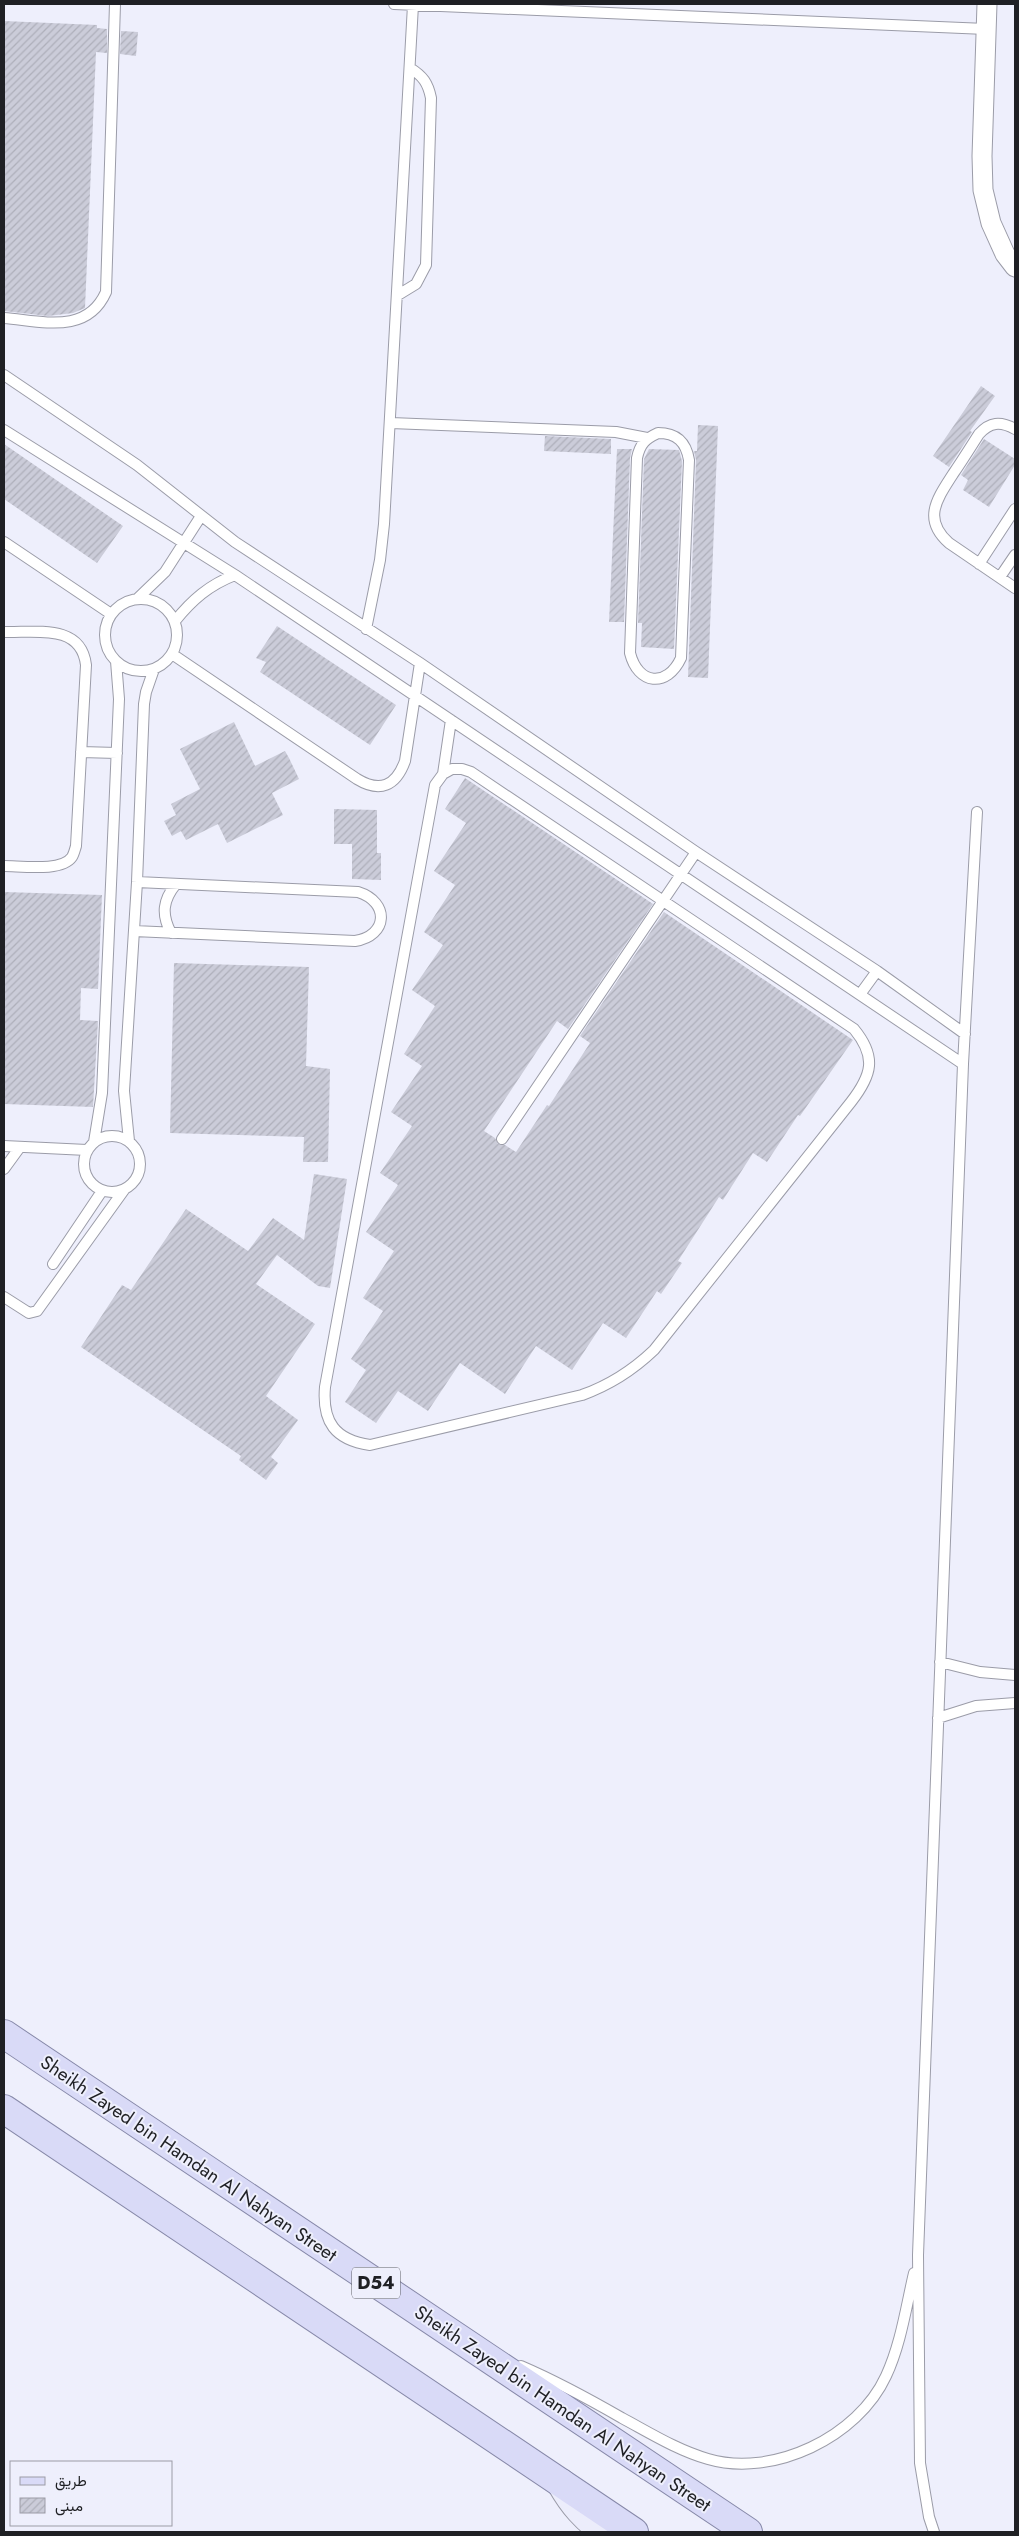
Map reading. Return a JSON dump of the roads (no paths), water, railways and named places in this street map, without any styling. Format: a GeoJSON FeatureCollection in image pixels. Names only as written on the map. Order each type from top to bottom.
{"type":"FeatureCollection","features":[{"type":"Feature","properties":{"kind":"main road","name":"Sheikh Zayed bin Hamdan Al Nahyan Street"},"geometry":{"type":"LineString","coordinates":[[4,2034],[748,2532]]}},
{"type":"Feature","properties":{"kind":"main road"},"geometry":{"type":"LineString","coordinates":[[4,2109],[634,2532]]}},
{"type":"Feature","properties":{"kind":"main road"},"geometry":{"type":"LineString","coordinates":[[561,2483],[571,2502],[586,2518],[605,2532]]}},
{"type":"Feature","properties":{"kind":"street"},"geometry":{"type":"LineString","coordinates":[[987,4],[983,190],[991,223],[1005,254],[1015,267]]}},
{"type":"Feature","properties":{"kind":"lane"},"geometry":{"type":"LineString","coordinates":[[4,318],[77,321],[90,315],[100,305],[106,292],[114,4]]}},
{"type":"Feature","properties":{"kind":"lane"},"geometry":{"type":"LineString","coordinates":[[394,4],[986,29]]}},
{"type":"Feature","properties":{"kind":"lane"},"geometry":{"type":"LineString","coordinates":[[366,629],[380,560],[391,423],[413,5]]}},
{"type":"Feature","properties":{"kind":"lane"},"geometry":{"type":"LineString","coordinates":[[398,295],[416,284],[426,265],[432,98],[426,81],[410,68]]}},
{"type":"Feature","properties":{"kind":"lane"},"geometry":{"type":"LineString","coordinates":[[4,375],[137,465],[248,551],[420,663],[696,852],[877,971],[964,1034]]}},
{"type":"Feature","properties":{"kind":"lane"},"geometry":{"type":"LineString","coordinates":[[391,423],[616,432],[647,438],[658,432],[670,433],[680,439],[687,448],[689,460],[681,658],[676,670],[666,677],[654,679],[642,675],[633,666],[630,653],[637,458],[640,446],[647,438]]}},
{"type":"Feature","properties":{"kind":"lane"},"geometry":{"type":"LineString","coordinates":[[1015,429],[1005,424],[995,423],[986,427],[979,434],[935,504],[933,516],[941,536],[1015,588]]}},
{"type":"Feature","properties":{"kind":"lane"},"geometry":{"type":"LineString","coordinates":[[4,430],[234,575],[414,697],[861,993],[963,1064]]}},
{"type":"Feature","properties":{"kind":"lane"},"geometry":{"type":"LineString","coordinates":[[979,564],[1015,509]]}},
{"type":"Feature","properties":{"kind":"lane"},"geometry":{"type":"LineString","coordinates":[[154,669],[134,670],[116,661],[108,651],[105,639],[106,626],[111,614],[122,603],[137,598],[165,572],[201,516]]}},
{"type":"Feature","properties":{"kind":"lane"},"geometry":{"type":"LineString","coordinates":[[4,542],[111,614]]}},
{"type":"Feature","properties":{"kind":"lane"},"geometry":{"type":"LineString","coordinates":[[1000,577],[1015,555]]}},
{"type":"Feature","properties":{"kind":"lane"},"geometry":{"type":"LineString","coordinates":[[174,621],[203,591],[234,575]]}},
{"type":"Feature","properties":{"kind":"lane"},"geometry":{"type":"LineString","coordinates":[[129,1141],[124,1091],[137,882],[144,704],[154,669],[172,654],[177,632],[174,621],[160,603],[137,598]]}},
{"type":"Feature","properties":{"kind":"lane"},"geometry":{"type":"LineString","coordinates":[[4,632],[60,634],[70,637],[79,644],[85,654],[86,665],[76,846],[72,857],[63,865],[50,867],[4,866]]}},
{"type":"Feature","properties":{"kind":"lane"},"geometry":{"type":"LineString","coordinates":[[172,654],[368,786],[380,786],[392,782],[401,773],[405,761],[420,663]]}},
{"type":"Feature","properties":{"kind":"lane"},"geometry":{"type":"LineString","coordinates":[[116,661],[120,686],[102,1093],[91,1146],[84,1169],[94,1186],[102,1191],[124,1190]]}},
{"type":"Feature","properties":{"kind":"lane"},"geometry":{"type":"LineString","coordinates":[[443,774],[451,720]]}},
{"type":"Feature","properties":{"kind":"lane"},"geometry":{"type":"LineString","coordinates":[[81,752],[117,753]]}},
{"type":"Feature","properties":{"kind":"lane"},"geometry":{"type":"LineString","coordinates":[[452,769],[462,769],[471,772],[663,901],[854,1029],[864,1041],[870,1056],[869,1072],[864,1086],[654,1350],[626,1374],[601,1388],[582,1395],[370,1446],[353,1443],[338,1434],[328,1420],[323,1404],[325,1387],[435,785],[443,774],[452,769]]}},
{"type":"Feature","properties":{"kind":"lane"},"geometry":{"type":"LineString","coordinates":[[934,2532],[929,2516],[920,2463],[918,2255],[964,1034],[977,812]]}},
{"type":"Feature","properties":{"kind":"lane"},"geometry":{"type":"LineString","coordinates":[[502,1139],[696,852]]}},
{"type":"Feature","properties":{"kind":"lane"},"geometry":{"type":"LineString","coordinates":[[134,931],[355,941],[365,940],[375,934],[380,924],[381,913],[377,903],[369,895],[358,892],[137,882]]}},
{"type":"Feature","properties":{"kind":"lane"},"geometry":{"type":"LineString","coordinates":[[172,933],[166,923],[164,907],[169,892],[176,884]]}},
{"type":"Feature","properties":{"kind":"lane"},"geometry":{"type":"LineString","coordinates":[[861,993],[877,971]]}},
{"type":"Feature","properties":{"kind":"lane"},"geometry":{"type":"LineString","coordinates":[[4,1146],[91,1146],[111,1136],[129,1141],[135,1147],[141,1163],[136,1179],[124,1190],[37,1310],[30,1313],[26,1312],[4,1297]]}},
{"type":"Feature","properties":{"kind":"lane"},"geometry":{"type":"LineString","coordinates":[[4,1169],[20,1147]]}},
{"type":"Feature","properties":{"kind":"lane"},"geometry":{"type":"LineString","coordinates":[[53,1264],[102,1191]]}},
{"type":"Feature","properties":{"kind":"lane"},"geometry":{"type":"LineString","coordinates":[[940,1662],[980,1672],[1015,1675]]}},
{"type":"Feature","properties":{"kind":"lane"},"geometry":{"type":"LineString","coordinates":[[938,1718],[976,1706],[1015,1703]]}},
{"type":"Feature","properties":{"kind":"lane"},"geometry":{"type":"LineString","coordinates":[[479,2352],[515,2363],[548,2378],[670,2444],[709,2460],[751,2464],[793,2457],[830,2439],[862,2412],[886,2377],[900,2336],[918,2255]]}}]}
